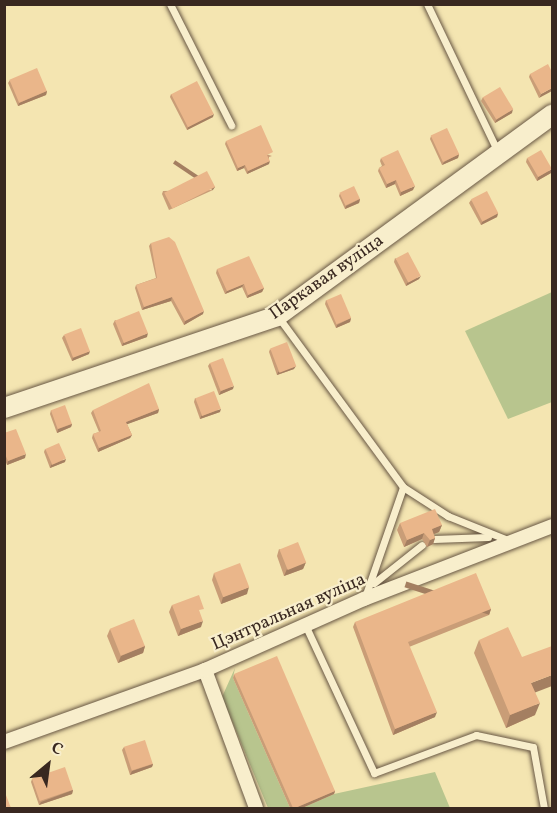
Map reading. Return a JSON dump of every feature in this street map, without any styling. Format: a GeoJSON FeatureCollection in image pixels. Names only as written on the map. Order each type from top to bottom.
{"type":"FeatureCollection","features":[{"type":"Feature","properties":{"kind":"street","name":"Паркавая вуліца"},"geometry":{"type":"LineString","coordinates":[[4,408],[277,316],[552,115]]}},
{"type":"Feature","properties":{"kind":"street","name":"Цэнтральная вуліца"},"geometry":{"type":"LineString","coordinates":[[4,742],[205,670],[307,629],[363,599],[552,526]]}},
{"type":"Feature","properties":{"kind":"street"},"geometry":{"type":"LineString","coordinates":[[205,670],[256,808]]}},
{"type":"Feature","properties":{"kind":"lane"},"geometry":{"type":"LineString","coordinates":[[170,4],[231,125]]}},
{"type":"Feature","properties":{"kind":"lane"},"geometry":{"type":"LineString","coordinates":[[427,4],[499,154]]}},
{"type":"Feature","properties":{"kind":"lane"},"geometry":{"type":"LineString","coordinates":[[277,316],[403,487],[490,537]]}},
{"type":"Feature","properties":{"kind":"lane"},"geometry":{"type":"LineString","coordinates":[[363,599],[373,584],[403,487]]}},
{"type":"Feature","properties":{"kind":"lane"},"geometry":{"type":"LineString","coordinates":[[434,539],[490,537],[513,541]]}},
{"type":"Feature","properties":{"kind":"lane"},"geometry":{"type":"LineString","coordinates":[[373,584],[422,545]]}},
{"type":"Feature","properties":{"kind":"lane"},"geometry":{"type":"LineString","coordinates":[[307,629],[374,773],[476,735],[533,747],[544,808]]}},
{"type":"Feature","properties":{"kind":"green space"},"geometry":{"type":"Polygon","coordinates":[[[552,292],[552,402],[508,419],[465,331],[552,292]]]}},
{"type":"Feature","properties":{"kind":"green space"},"geometry":{"type":"Polygon","coordinates":[[[235,668],[233,678],[290,808],[268,808],[222,697],[235,668]]]}},
{"type":"Feature","properties":{"kind":"green space"},"geometry":{"type":"Polygon","coordinates":[[[435,772],[450,808],[302,808],[334,794],[435,772]]]}},
{"type":"Feature","properties":{"kind":"building"},"geometry":{"type":"Polygon","coordinates":[[[548,64],[552,72],[552,88],[541,94],[530,74],[548,64]]]}},
{"type":"Feature","properties":{"kind":"building"},"geometry":{"type":"Polygon","coordinates":[[[37,68],[47,91],[19,103],[9,80],[37,68]]]}},
{"type":"Feature","properties":{"kind":"building"},"geometry":{"type":"Polygon","coordinates":[[[197,81],[214,114],[188,127],[171,94],[197,81]]]}},
{"type":"Feature","properties":{"kind":"building"},"geometry":{"type":"Polygon","coordinates":[[[500,87],[513,109],[496,120],[483,97],[500,87]]]}},
{"type":"Feature","properties":{"kind":"building"},"geometry":{"type":"Polygon","coordinates":[[[261,125],[273,152],[267,155],[270,161],[248,171],[245,165],[238,168],[226,141],[261,125]]]}},
{"type":"Feature","properties":{"kind":"building"},"geometry":{"type":"Polygon","coordinates":[[[447,128],[459,154],[443,162],[431,136],[447,128]]]}},
{"type":"Feature","properties":{"kind":"building"},"geometry":{"type":"Polygon","coordinates":[[[398,150],[415,186],[401,192],[396,180],[387,184],[379,168],[385,165],[381,158],[398,150]]]}},
{"type":"Feature","properties":{"kind":"building"},"geometry":{"type":"Polygon","coordinates":[[[541,150],[552,169],[538,177],[527,158],[541,150]]]}},
{"type":"Feature","properties":{"kind":"building"},"geometry":{"type":"Polygon","coordinates":[[[207,171],[215,187],[172,209],[164,193],[207,171]]]}},
{"type":"Feature","properties":{"kind":"building"},"geometry":{"type":"Polygon","coordinates":[[[354,186],[360,199],[345,205],[339,193],[354,186]]]}},
{"type":"Feature","properties":{"kind":"building"},"geometry":{"type":"Polygon","coordinates":[[[487,191],[498,213],[482,221],[471,199],[487,191]]]}},
{"type":"Feature","properties":{"kind":"building"},"geometry":{"type":"Polygon","coordinates":[[[169,237],[175,242],[204,311],[185,321],[172,297],[144,307],[136,285],[157,278],[151,243],[169,237]]]}},
{"type":"Feature","properties":{"kind":"building"},"geometry":{"type":"Polygon","coordinates":[[[408,252],[421,276],[408,282],[396,259],[408,252]]]}},
{"type":"Feature","properties":{"kind":"building"},"geometry":{"type":"Polygon","coordinates":[[[249,256],[264,288],[248,295],[244,284],[227,291],[217,269],[249,256]]]}},
{"type":"Feature","properties":{"kind":"building"},"geometry":{"type":"Polygon","coordinates":[[[341,294],[351,318],[336,324],[326,300],[341,294]]]}},
{"type":"Feature","properties":{"kind":"building"},"geometry":{"type":"Polygon","coordinates":[[[139,311],[148,333],[124,343],[115,321],[139,311]]]}},
{"type":"Feature","properties":{"kind":"building"},"geometry":{"type":"Polygon","coordinates":[[[81,328],[90,351],[73,358],[64,334],[81,328]]]}},
{"type":"Feature","properties":{"kind":"building"},"geometry":{"type":"Polygon","coordinates":[[[287,342],[296,366],[280,373],[270,348],[287,342]]]}},
{"type":"Feature","properties":{"kind":"building"},"geometry":{"type":"Polygon","coordinates":[[[223,358],[234,386],[221,391],[210,363],[223,358]]]}},
{"type":"Feature","properties":{"kind":"building"},"geometry":{"type":"Polygon","coordinates":[[[149,383],[159,409],[126,422],[132,435],[99,448],[93,434],[101,431],[93,410],[149,383]]]}},
{"type":"Feature","properties":{"kind":"building"},"geometry":{"type":"Polygon","coordinates":[[[214,391],[221,409],[202,416],[195,398],[214,391]]]}},
{"type":"Feature","properties":{"kind":"building"},"geometry":{"type":"Polygon","coordinates":[[[65,405],[72,424],[58,429],[51,410],[65,405]]]}},
{"type":"Feature","properties":{"kind":"building"},"geometry":{"type":"Polygon","coordinates":[[[16,429],[26,454],[8,461],[4,452],[4,433],[16,429]]]}},
{"type":"Feature","properties":{"kind":"building"},"geometry":{"type":"Polygon","coordinates":[[[59,443],[66,459],[52,465],[45,449],[59,443]]]}},
{"type":"Feature","properties":{"kind":"building"},"geometry":{"type":"Polygon","coordinates":[[[435,509],[442,525],[432,529],[435,538],[430,540],[424,533],[407,540],[400,523],[435,509]]]}},
{"type":"Feature","properties":{"kind":"building"},"geometry":{"type":"Polygon","coordinates":[[[298,542],[306,562],[288,570],[279,549],[298,542]]]}},
{"type":"Feature","properties":{"kind":"building"},"geometry":{"type":"Polygon","coordinates":[[[240,563],[249,587],[223,597],[214,573],[240,563]]]}},
{"type":"Feature","properties":{"kind":"building"},"geometry":{"type":"Polygon","coordinates":[[[476,573],[491,609],[408,642],[437,712],[395,729],[355,622],[476,573]]]}},
{"type":"Feature","properties":{"kind":"building"},"geometry":{"type":"Polygon","coordinates":[[[199,595],[204,609],[199,610],[203,621],[181,629],[172,605],[199,595]]]}},
{"type":"Feature","properties":{"kind":"building"},"geometry":{"type":"Polygon","coordinates":[[[134,619],[145,646],[121,656],[110,629],[134,619]]]}},
{"type":"Feature","properties":{"kind":"building"},"geometry":{"type":"Polygon","coordinates":[[[508,627],[522,657],[552,646],[552,675],[531,683],[540,703],[510,715],[479,640],[508,627]]]}},
{"type":"Feature","properties":{"kind":"building"},"geometry":{"type":"Polygon","coordinates":[[[277,656],[335,791],[295,808],[293,808],[234,674],[277,656]]]}},
{"type":"Feature","properties":{"kind":"building"},"geometry":{"type":"Polygon","coordinates":[[[145,740],[153,764],[132,771],[124,747],[145,740]]]}},
{"type":"Feature","properties":{"kind":"building"},"geometry":{"type":"Polygon","coordinates":[[[65,767],[73,790],[40,801],[32,778],[65,767]]]}},
{"type":"Feature","properties":{"kind":"building"},"geometry":{"type":"Polygon","coordinates":[[[4,790],[11,808],[4,808],[4,790]]]}}]}
